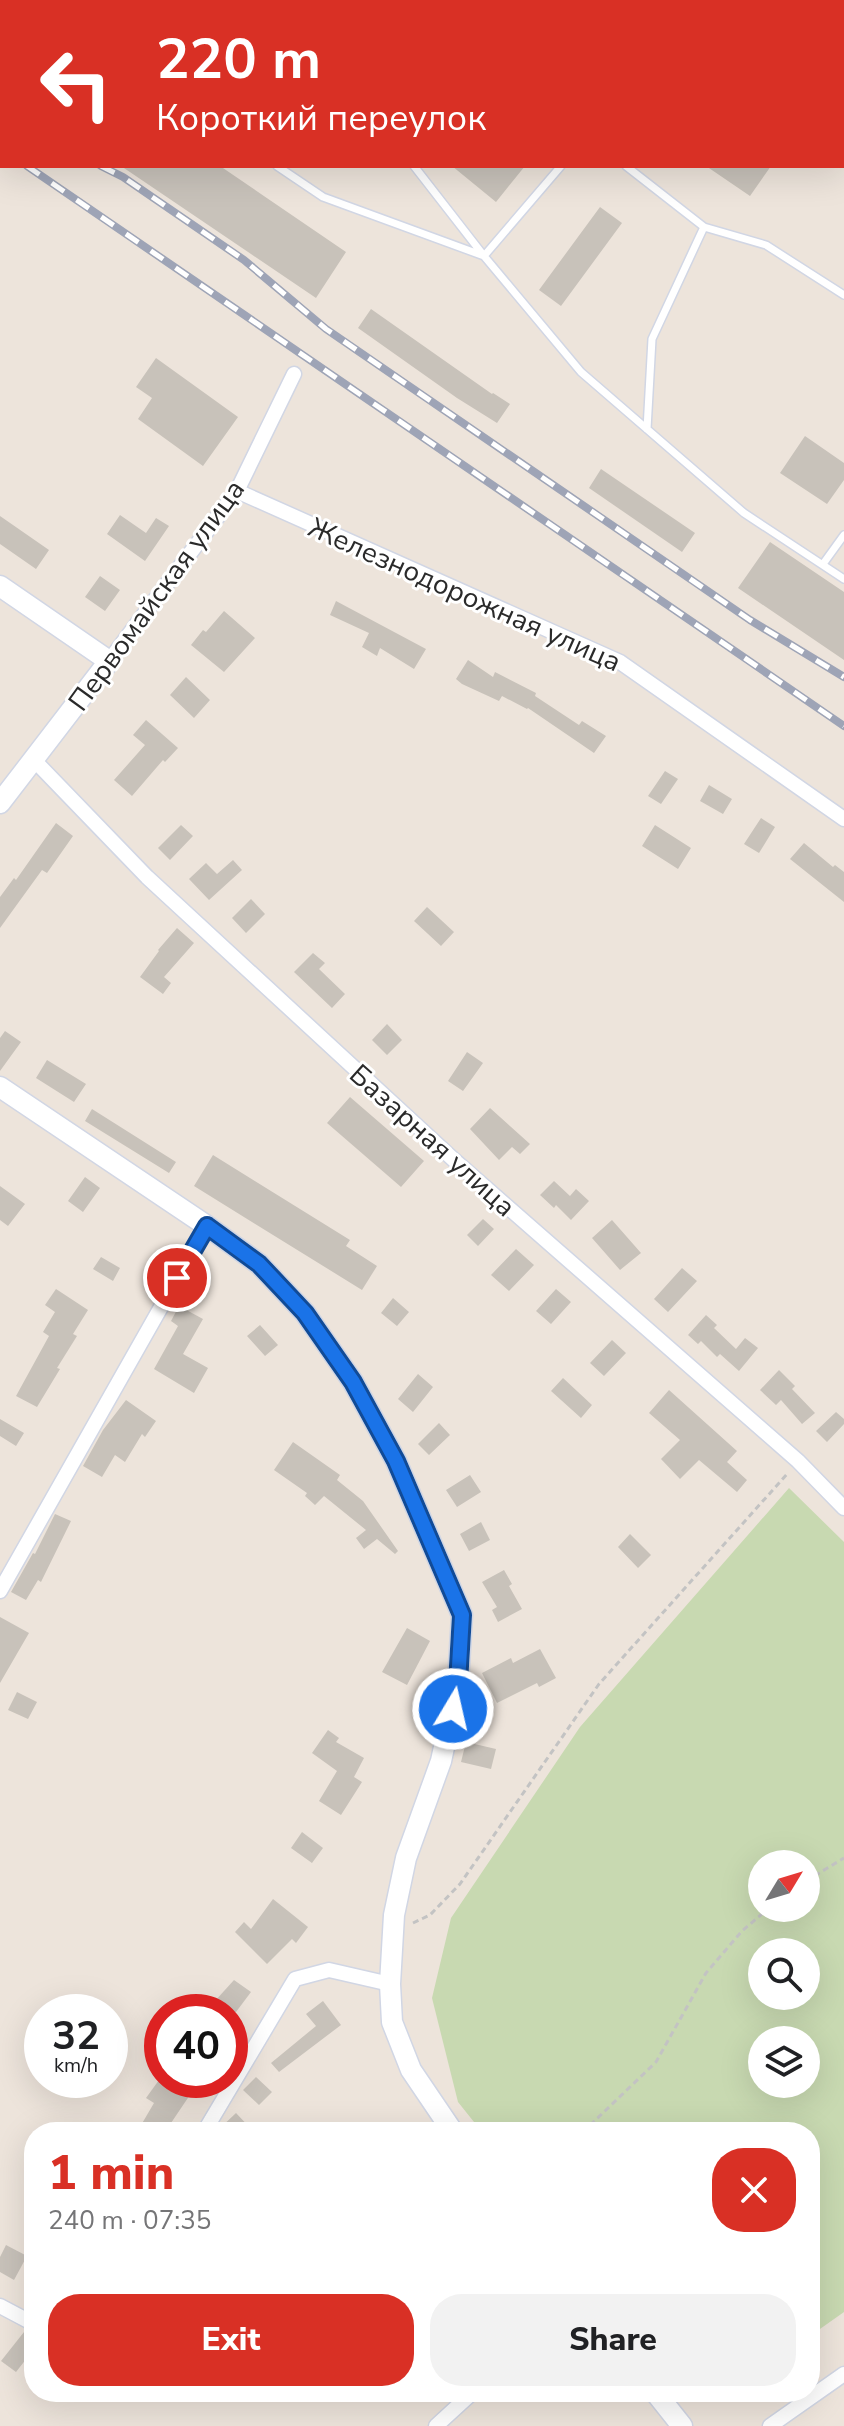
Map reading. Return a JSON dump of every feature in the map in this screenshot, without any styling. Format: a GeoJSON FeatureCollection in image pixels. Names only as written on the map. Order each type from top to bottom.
{"type":"FeatureCollection","features":[{"type":"Feature","properties":{"kind":"street","name":"Первомайская улица"},"geometry":{"type":"LineString","coordinates":[[0,803],[237,491],[294,374]]}},
{"type":"Feature","properties":{"kind":"street","name":"Железнодорожная улица"},"geometry":{"type":"LineString","coordinates":[[237,491],[620,662],[844,819]]}},
{"type":"Feature","properties":{"kind":"street"},"geometry":{"type":"LineString","coordinates":[[0,586],[109,661]]}},
{"type":"Feature","properties":{"kind":"street","name":"Базарная улица"},"geometry":{"type":"LineString","coordinates":[[34,760],[147,877],[454,1160],[798,1461],[844,1508]]}},
{"type":"Feature","properties":{"kind":"street"},"geometry":{"type":"LineString","coordinates":[[0,1087],[259,1264],[305,1313],[353,1382],[396,1461],[462,1615],[458,1683],[441,1761],[406,1858],[394,1915],[390,1984],[392,2022],[411,2070],[446,2122]]}},
{"type":"Feature","properties":{"kind":"street"},"geometry":{"type":"LineString","coordinates":[[0,1591],[207,1226]]}},
{"type":"Feature","properties":{"kind":"street"},"geometry":{"type":"LineString","coordinates":[[210,2122],[295,1979],[329,1970],[390,1984]]}},
{"type":"Feature","properties":{"kind":"street"},"geometry":{"type":"LineString","coordinates":[[0,2306],[24,2319]]}},
{"type":"Feature","properties":{"kind":"street"},"geometry":{"type":"LineString","coordinates":[[820,2391],[844,2374]]}},
{"type":"Feature","properties":{"kind":"street"},"geometry":{"type":"LineString","coordinates":[[436,2426],[462,2402]]}},
{"type":"Feature","properties":{"kind":"street"},"geometry":{"type":"LineString","coordinates":[[663,2402],[682,2426]]}},
{"type":"Feature","properties":{"kind":"street"},"geometry":{"type":"LineString","coordinates":[[770,2426],[804,2402]]}},
{"type":"Feature","properties":{"kind":"lane"},"geometry":{"type":"LineString","coordinates":[[280,168],[323,197],[484,256]]}},
{"type":"Feature","properties":{"kind":"lane"},"geometry":{"type":"LineString","coordinates":[[416,168],[581,372],[744,513],[844,579]]}},
{"type":"Feature","properties":{"kind":"lane"},"geometry":{"type":"LineString","coordinates":[[484,256],[559,168]]}},
{"type":"Feature","properties":{"kind":"lane"},"geometry":{"type":"LineString","coordinates":[[629,168],[704,227],[766,245],[844,295]]}},
{"type":"Feature","properties":{"kind":"lane"},"geometry":{"type":"LineString","coordinates":[[647,429],[652,339],[704,227]]}},
{"type":"Feature","properties":{"kind":"lane"},"geometry":{"type":"LineString","coordinates":[[823,564],[844,535]]}},
{"type":"Feature","properties":{"kind":"path"},"geometry":{"type":"LineString","coordinates":[[393,1932],[430,1915],[460,1884],[599,1684],[798,1461]]}},
{"type":"Feature","properties":{"kind":"path"},"geometry":{"type":"LineString","coordinates":[[820,1873],[844,1858]]}},
{"type":"Feature","properties":{"kind":"path"},"geometry":{"type":"LineString","coordinates":[[593,2122],[656,2062],[706,1973],[753,1922]]}},
{"type":"Feature","properties":{"kind":"green space"},"geometry":{"type":"Polygon","coordinates":[[[789,1488],[844,1542],[844,2312],[820,2329],[820,2122],[474,2122],[458,2102],[432,1998],[451,1918],[580,1727],[789,1488]]]}},
{"type":"Feature","properties":{"kind":"building"},"geometry":{"type":"Polygon","coordinates":[[[124,168],[223,168],[346,252],[316,298],[124,168]]]}},
{"type":"Feature","properties":{"kind":"building"},"geometry":{"type":"Polygon","coordinates":[[[454,168],[523,168],[496,202],[454,168]]]}},
{"type":"Feature","properties":{"kind":"building"},"geometry":{"type":"Polygon","coordinates":[[[709,168],[770,168],[750,196],[709,168]]]}},
{"type":"Feature","properties":{"kind":"building"},"geometry":{"type":"Polygon","coordinates":[[[600,207],[622,223],[561,306],[539,290],[600,207]]]}},
{"type":"Feature","properties":{"kind":"building"},"geometry":{"type":"Polygon","coordinates":[[[371,309],[510,404],[497,423],[358,328],[371,309]]]}},
{"type":"Feature","properties":{"kind":"building"},"geometry":{"type":"Polygon","coordinates":[[[156,358],[238,417],[203,466],[138,419],[152,398],[136,387],[156,358]]]}},
{"type":"Feature","properties":{"kind":"building"},"geometry":{"type":"Polygon","coordinates":[[[805,436],[844,463],[844,480],[827,504],[780,473],[805,436]]]}},
{"type":"Feature","properties":{"kind":"building"},"geometry":{"type":"Polygon","coordinates":[[[601,469],[695,533],[682,552],[589,488],[601,469]]]}},
{"type":"Feature","properties":{"kind":"building"},"geometry":{"type":"Polygon","coordinates":[[[120,515],[146,533],[156,518],[169,526],[145,561],[107,534],[120,515]]]}},
{"type":"Feature","properties":{"kind":"building"},"geometry":{"type":"Polygon","coordinates":[[[0,516],[49,550],[36,569],[0,544],[0,516]]]}},
{"type":"Feature","properties":{"kind":"building"},"geometry":{"type":"Polygon","coordinates":[[[770,542],[844,592],[844,660],[738,588],[770,542]]]}},
{"type":"Feature","properties":{"kind":"building"},"geometry":{"type":"Polygon","coordinates":[[[100,576],[120,590],[105,611],[85,597],[100,576]]]}},
{"type":"Feature","properties":{"kind":"building"},"geometry":{"type":"Polygon","coordinates":[[[336,601],[426,649],[414,669],[380,648],[377,656],[362,647],[369,633],[330,615],[336,601]]]}},
{"type":"Feature","properties":{"kind":"building"},"geometry":{"type":"Polygon","coordinates":[[[224,611],[255,638],[224,672],[191,645],[224,611]]]}},
{"type":"Feature","properties":{"kind":"building"},"geometry":{"type":"Polygon","coordinates":[[[468,660],[493,677],[495,672],[536,693],[535,696],[579,725],[582,721],[606,736],[594,753],[528,708],[502,696],[499,701],[462,684],[456,679],[468,660]]]}},
{"type":"Feature","properties":{"kind":"building"},"geometry":{"type":"Polygon","coordinates":[[[186,677],[210,700],[194,718],[170,695],[186,677]]]}},
{"type":"Feature","properties":{"kind":"building"},"geometry":{"type":"Polygon","coordinates":[[[146,720],[178,748],[165,762],[163,760],[132,796],[114,780],[145,745],[133,735],[146,720]]]}},
{"type":"Feature","properties":{"kind":"building"},"geometry":{"type":"Polygon","coordinates":[[[665,771],[678,779],[661,804],[648,796],[665,771]]]}},
{"type":"Feature","properties":{"kind":"building"},"geometry":{"type":"Polygon","coordinates":[[[709,785],[732,799],[723,814],[700,801],[709,785]]]}},
{"type":"Feature","properties":{"kind":"building"},"geometry":{"type":"Polygon","coordinates":[[[761,818],[775,827],[759,853],[744,844],[761,818]]]}},
{"type":"Feature","properties":{"kind":"building"},"geometry":{"type":"Polygon","coordinates":[[[56,823],[73,836],[47,873],[42,870],[0,928],[0,897],[14,878],[16,880],[56,823]]]}},
{"type":"Feature","properties":{"kind":"building"},"geometry":{"type":"Polygon","coordinates":[[[181,825],[193,836],[170,860],[158,848],[181,825]]]}},
{"type":"Feature","properties":{"kind":"building"},"geometry":{"type":"Polygon","coordinates":[[[655,825],[691,848],[678,869],[642,846],[655,825]]]}},
{"type":"Feature","properties":{"kind":"building"},"geometry":{"type":"Polygon","coordinates":[[[804,843],[833,867],[835,865],[844,872],[844,902],[790,859],[804,843]]]}},
{"type":"Feature","properties":{"kind":"building"},"geometry":{"type":"Polygon","coordinates":[[[233,860],[242,870],[209,900],[189,879],[206,863],[217,874],[233,860]]]}},
{"type":"Feature","properties":{"kind":"building"},"geometry":{"type":"Polygon","coordinates":[[[251,899],[265,914],[246,933],[232,918],[251,899]]]}},
{"type":"Feature","properties":{"kind":"building"},"geometry":{"type":"Polygon","coordinates":[[[427,907],[454,932],[441,946],[414,921],[427,907]]]}},
{"type":"Feature","properties":{"kind":"building"},"geometry":{"type":"Polygon","coordinates":[[[177,928],[194,943],[164,977],[171,983],[163,994],[140,977],[177,928]]]}},
{"type":"Feature","properties":{"kind":"building"},"geometry":{"type":"Polygon","coordinates":[[[313,953],[325,963],[319,969],[345,994],[332,1008],[294,972],[313,953]]]}},
{"type":"Feature","properties":{"kind":"building"},"geometry":{"type":"Polygon","coordinates":[[[387,1024],[402,1040],[387,1055],[372,1040],[387,1024]]]}},
{"type":"Feature","properties":{"kind":"building"},"geometry":{"type":"Polygon","coordinates":[[[5,1031],[21,1042],[0,1071],[0,1038],[5,1031]]]}},
{"type":"Feature","properties":{"kind":"building"},"geometry":{"type":"Polygon","coordinates":[[[467,1052],[483,1063],[463,1091],[448,1081],[467,1052]]]}},
{"type":"Feature","properties":{"kind":"building"},"geometry":{"type":"Polygon","coordinates":[[[47,1060],[86,1084],[74,1102],[36,1078],[47,1060]]]}},
{"type":"Feature","properties":{"kind":"building"},"geometry":{"type":"Polygon","coordinates":[[[350,1097],[424,1161],[401,1187],[327,1123],[350,1097]]]}},
{"type":"Feature","properties":{"kind":"building"},"geometry":{"type":"Polygon","coordinates":[[[490,1108],[530,1144],[520,1154],[512,1147],[499,1160],[470,1129],[490,1108]]]}},
{"type":"Feature","properties":{"kind":"building"},"geometry":{"type":"Polygon","coordinates":[[[92,1109],[176,1162],[169,1173],[85,1121],[92,1109]]]}},
{"type":"Feature","properties":{"kind":"building"},"geometry":{"type":"Polygon","coordinates":[[[213,1155],[350,1240],[346,1246],[377,1266],[362,1290],[194,1186],[213,1155]]]}},
{"type":"Feature","properties":{"kind":"building"},"geometry":{"type":"Polygon","coordinates":[[[85,1177],[100,1188],[83,1212],[68,1201],[85,1177]]]}},
{"type":"Feature","properties":{"kind":"building"},"geometry":{"type":"Polygon","coordinates":[[[554,1181],[570,1196],[576,1189],[589,1201],[571,1220],[540,1195],[554,1181]]]}},
{"type":"Feature","properties":{"kind":"building"},"geometry":{"type":"Polygon","coordinates":[[[0,1186],[25,1204],[8,1226],[0,1220],[0,1186]]]}},
{"type":"Feature","properties":{"kind":"building"},"geometry":{"type":"Polygon","coordinates":[[[483,1219],[494,1229],[478,1246],[467,1235],[483,1219]]]}},
{"type":"Feature","properties":{"kind":"building"},"geometry":{"type":"Polygon","coordinates":[[[612,1220],[641,1253],[620,1270],[592,1238],[612,1220]]]}},
{"type":"Feature","properties":{"kind":"building"},"geometry":{"type":"Polygon","coordinates":[[[516,1249],[534,1265],[509,1291],[491,1275],[516,1249]]]}},
{"type":"Feature","properties":{"kind":"building"},"geometry":{"type":"Polygon","coordinates":[[[101,1257],[120,1268],[113,1281],[93,1269],[101,1257]]]}},
{"type":"Feature","properties":{"kind":"building"},"geometry":{"type":"Polygon","coordinates":[[[682,1268],[697,1281],[668,1312],[654,1299],[682,1268]]]}},
{"type":"Feature","properties":{"kind":"building"},"geometry":{"type":"Polygon","coordinates":[[[56,1289],[88,1310],[73,1334],[77,1336],[57,1368],[60,1369],[37,1407],[16,1396],[49,1336],[43,1332],[55,1312],[45,1305],[56,1289]]]}},
{"type":"Feature","properties":{"kind":"building"},"geometry":{"type":"Polygon","coordinates":[[[556,1289],[571,1302],[551,1324],[536,1311],[556,1289]]]}},
{"type":"Feature","properties":{"kind":"building"},"geometry":{"type":"Polygon","coordinates":[[[393,1298],[409,1312],[397,1326],[381,1313],[393,1298]]]}},
{"type":"Feature","properties":{"kind":"building"},"geometry":{"type":"Polygon","coordinates":[[[179,1306],[203,1319],[183,1354],[208,1368],[194,1393],[154,1369],[178,1326],[171,1321],[179,1306]]]}},
{"type":"Feature","properties":{"kind":"building"},"geometry":{"type":"Polygon","coordinates":[[[706,1315],[717,1325],[714,1328],[736,1349],[745,1338],[758,1348],[739,1371],[720,1354],[717,1357],[701,1341],[698,1344],[688,1335],[706,1315]]]}},
{"type":"Feature","properties":{"kind":"building"},"geometry":{"type":"Polygon","coordinates":[[[260,1325],[278,1345],[265,1356],[247,1336],[260,1325]]]}},
{"type":"Feature","properties":{"kind":"building"},"geometry":{"type":"Polygon","coordinates":[[[612,1340],[626,1353],[604,1376],[590,1363],[612,1340]]]}},
{"type":"Feature","properties":{"kind":"building"},"geometry":{"type":"Polygon","coordinates":[[[779,1370],[815,1413],[802,1424],[781,1400],[776,1405],[760,1390],[779,1370]]]}},
{"type":"Feature","properties":{"kind":"building"},"geometry":{"type":"Polygon","coordinates":[[[418,1374],[433,1387],[413,1412],[398,1399],[418,1374]]]}},
{"type":"Feature","properties":{"kind":"building"},"geometry":{"type":"Polygon","coordinates":[[[563,1378],[592,1405],[581,1418],[551,1391],[563,1378]]]}},
{"type":"Feature","properties":{"kind":"building"},"geometry":{"type":"Polygon","coordinates":[[[669,1390],[737,1451],[727,1462],[747,1480],[737,1492],[699,1460],[680,1479],[661,1459],[680,1440],[649,1413],[669,1390]]]}},
{"type":"Feature","properties":{"kind":"building"},"geometry":{"type":"Polygon","coordinates":[[[126,1400],[156,1421],[145,1437],[142,1434],[125,1462],[115,1455],[102,1477],[83,1466],[103,1430],[126,1400]]]}},
{"type":"Feature","properties":{"kind":"building"},"geometry":{"type":"Polygon","coordinates":[[[836,1412],[844,1419],[844,1424],[827,1442],[816,1431],[836,1412]]]}},
{"type":"Feature","properties":{"kind":"building"},"geometry":{"type":"Polygon","coordinates":[[[0,1419],[24,1433],[16,1446],[0,1436],[0,1419]]]}},
{"type":"Feature","properties":{"kind":"building"},"geometry":{"type":"Polygon","coordinates":[[[439,1423],[450,1435],[429,1455],[418,1444],[439,1423]]]}},
{"type":"Feature","properties":{"kind":"building"},"geometry":{"type":"Polygon","coordinates":[[[293,1442],[340,1475],[337,1480],[363,1501],[398,1551],[395,1554],[377,1539],[364,1549],[356,1538],[366,1530],[324,1496],[315,1505],[305,1496],[307,1493],[274,1470],[293,1442]]]}},
{"type":"Feature","properties":{"kind":"building"},"geometry":{"type":"Polygon","coordinates":[[[470,1475],[481,1492],[457,1507],[446,1490],[470,1475]]]}},
{"type":"Feature","properties":{"kind":"building"},"geometry":{"type":"Polygon","coordinates":[[[55,1514],[71,1521],[41,1582],[38,1580],[26,1600],[11,1592],[55,1514]]]}},
{"type":"Feature","properties":{"kind":"building"},"geometry":{"type":"Polygon","coordinates":[[[481,1522],[490,1540],[469,1551],[460,1534],[481,1522]]]}},
{"type":"Feature","properties":{"kind":"building"},"geometry":{"type":"Polygon","coordinates":[[[630,1534],[651,1555],[638,1568],[618,1547],[630,1534]]]}},
{"type":"Feature","properties":{"kind":"building"},"geometry":{"type":"Polygon","coordinates":[[[504,1570],[522,1609],[498,1622],[492,1610],[497,1607],[482,1582],[504,1570]]]}},
{"type":"Feature","properties":{"kind":"building"},"geometry":{"type":"Polygon","coordinates":[[[0,1617],[29,1633],[0,1683],[0,1617]]]}},
{"type":"Feature","properties":{"kind":"building"},"geometry":{"type":"Polygon","coordinates":[[[407,1628],[430,1641],[407,1685],[382,1672],[407,1628]]]}},
{"type":"Feature","properties":{"kind":"building"},"geometry":{"type":"Polygon","coordinates":[[[540,1649],[556,1678],[539,1687],[537,1683],[497,1703],[482,1673],[511,1658],[513,1663],[540,1649]]]}},
{"type":"Feature","properties":{"kind":"building"},"geometry":{"type":"Polygon","coordinates":[[[17,1692],[37,1702],[28,1719],[8,1710],[17,1692]]]}},
{"type":"Feature","properties":{"kind":"building"},"geometry":{"type":"Polygon","coordinates":[[[328,1730],[339,1738],[336,1742],[364,1758],[354,1777],[362,1782],[341,1815],[319,1801],[337,1771],[312,1753],[328,1730]]]}},
{"type":"Feature","properties":{"kind":"building"},"geometry":{"type":"Polygon","coordinates":[[[466,1742],[496,1749],[491,1769],[461,1762],[466,1742]]]}},
{"type":"Feature","properties":{"kind":"building"},"geometry":{"type":"Polygon","coordinates":[[[302,1832],[323,1848],[312,1863],[291,1848],[302,1832]]]}},
{"type":"Feature","properties":{"kind":"building"},"geometry":{"type":"Polygon","coordinates":[[[273,1899],[308,1927],[296,1943],[292,1939],[267,1964],[235,1932],[244,1922],[251,1929],[273,1899]]]}},
{"type":"Feature","properties":{"kind":"building"},"geometry":{"type":"Polygon","coordinates":[[[234,1980],[251,1992],[248,1996],[221,1994],[234,1980]]]}},
{"type":"Feature","properties":{"kind":"building"},"geometry":{"type":"Polygon","coordinates":[[[323,2001],[341,2025],[279,2072],[271,2063],[316,2026],[306,2014],[323,2001]]]}},
{"type":"Feature","properties":{"kind":"building"},"geometry":{"type":"Polygon","coordinates":[[[256,2077],[272,2092],[259,2105],[248,2095],[248,2085],[256,2077]]]}},
{"type":"Feature","properties":{"kind":"building"},"geometry":{"type":"Polygon","coordinates":[[[146,2098],[188,2098],[172,2122],[143,2122],[154,2103],[146,2098]]]}},
{"type":"Feature","properties":{"kind":"building"},"geometry":{"type":"Polygon","coordinates":[[[236,2113],[245,2122],[227,2122],[236,2113]]]}},
{"type":"Feature","properties":{"kind":"building"},"geometry":{"type":"Polygon","coordinates":[[[6,2245],[24,2254],[24,2262],[14,2280],[0,2272],[0,2257],[6,2245]]]}},
{"type":"Feature","properties":{"kind":"building"},"geometry":{"type":"Polygon","coordinates":[[[24,2332],[24,2362],[16,2372],[1,2361],[24,2332]]]}},
{"type":"Feature","properties":{"kind":"railway"},"geometry":{"type":"LineString","coordinates":[[30,168],[844,726]]}},
{"type":"Feature","properties":{"kind":"railway"},"geometry":{"type":"LineString","coordinates":[[105,168],[123,177],[244,260],[326,329],[750,620],[844,677]]}},
{"type":"Feature","properties":{"kind":"route"},"geometry":{"type":"LineString","coordinates":[[177,1278],[207,1226],[259,1264],[305,1313],[353,1382],[396,1461],[462,1615],[458,1683],[453,1709]]}}]}
